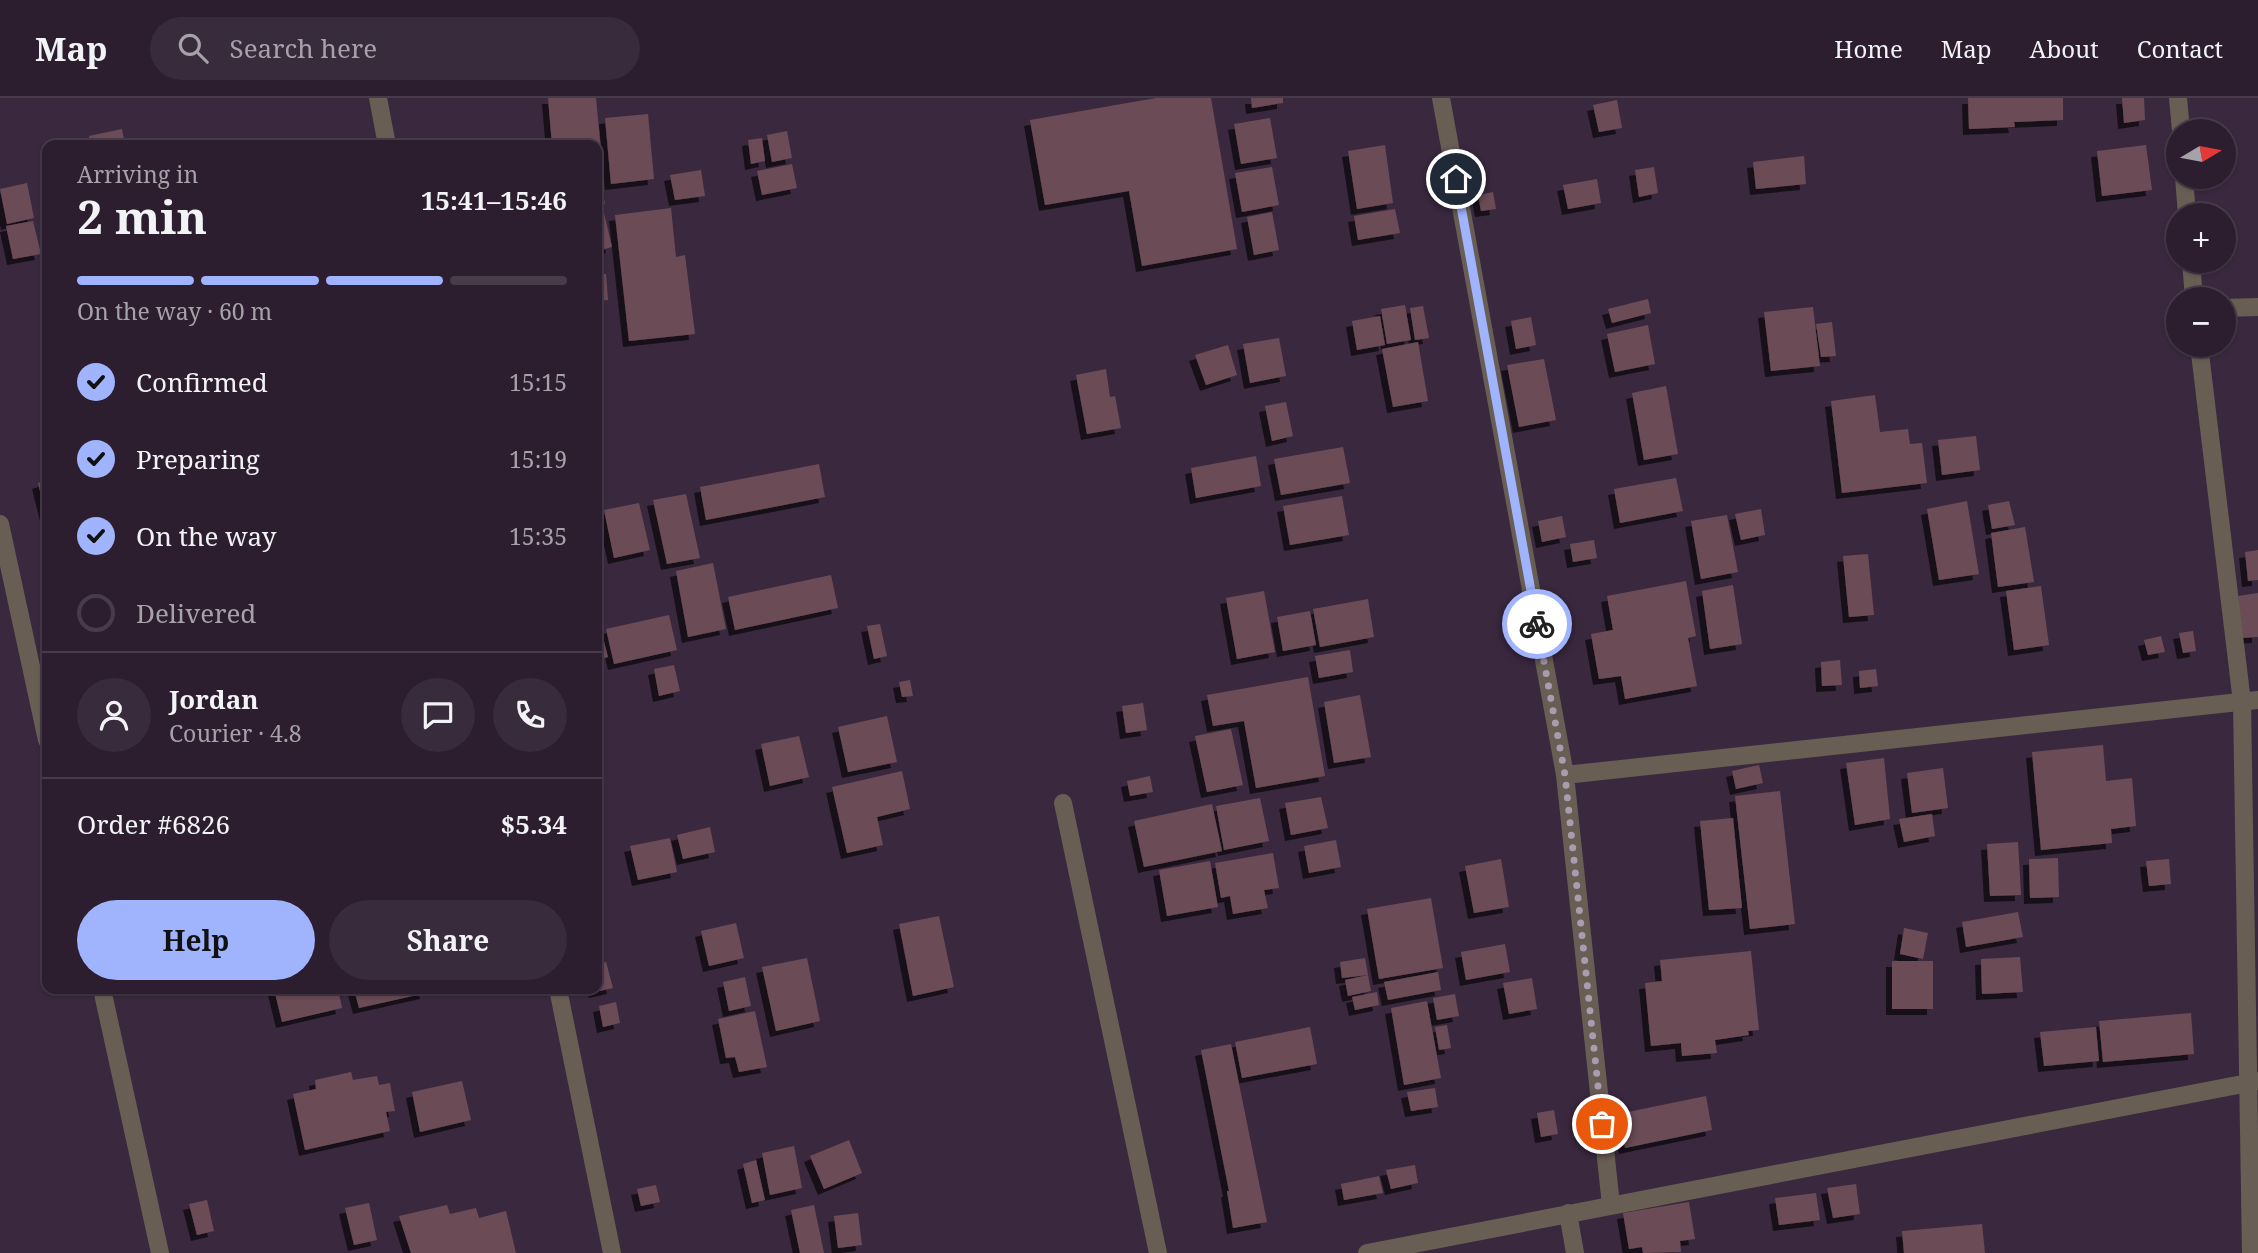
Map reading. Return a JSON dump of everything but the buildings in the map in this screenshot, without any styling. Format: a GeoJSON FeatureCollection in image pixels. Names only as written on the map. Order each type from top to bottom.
{"type":"FeatureCollection","features":[{"type":"Feature","properties":{"kind":"street"},"geometry":{"type":"LineString","coordinates":[[377,98],[386,140]]}},
{"type":"Feature","properties":{"kind":"street"},"geometry":{"type":"LineString","coordinates":[[1441,98],[1565,775],[1611,1205]]}},
{"type":"Feature","properties":{"kind":"street"},"geometry":{"type":"LineString","coordinates":[[2178,98],[2180,119]]}},
{"type":"Feature","properties":{"kind":"street"},"geometry":{"type":"LineString","coordinates":[[2236,308],[2258,307]]}},
{"type":"Feature","properties":{"kind":"street"},"geometry":{"type":"LineString","coordinates":[[2201,357],[2250,701],[2253,1082],[2251,1253]]}},
{"type":"Feature","properties":{"kind":"street"},"geometry":{"type":"LineString","coordinates":[[0,524],[42,717]]}},
{"type":"Feature","properties":{"kind":"street"},"geometry":{"type":"LineString","coordinates":[[1565,775],[2250,701]]}},
{"type":"Feature","properties":{"kind":"street"},"geometry":{"type":"LineString","coordinates":[[1063,803],[1158,1253]]}},
{"type":"Feature","properties":{"kind":"street"},"geometry":{"type":"LineString","coordinates":[[103,994],[160,1253]]}},
{"type":"Feature","properties":{"kind":"street"},"geometry":{"type":"LineString","coordinates":[[559,994],[612,1253]]}},
{"type":"Feature","properties":{"kind":"street"},"geometry":{"type":"LineString","coordinates":[[1367,1253],[2253,1082]]}},
{"type":"Feature","properties":{"kind":"street"},"geometry":{"type":"LineString","coordinates":[[1567,1213],[1576,1253]]}},
{"type":"Feature","properties":{"kind":"way so far"},"geometry":{"type":"LineString","coordinates":[[1537,624],[1565,775],[1602,1124]]}},
{"type":"Feature","properties":{"kind":"route"},"geometry":{"type":"LineString","coordinates":[[1456,179],[1537,624]]}}]}
